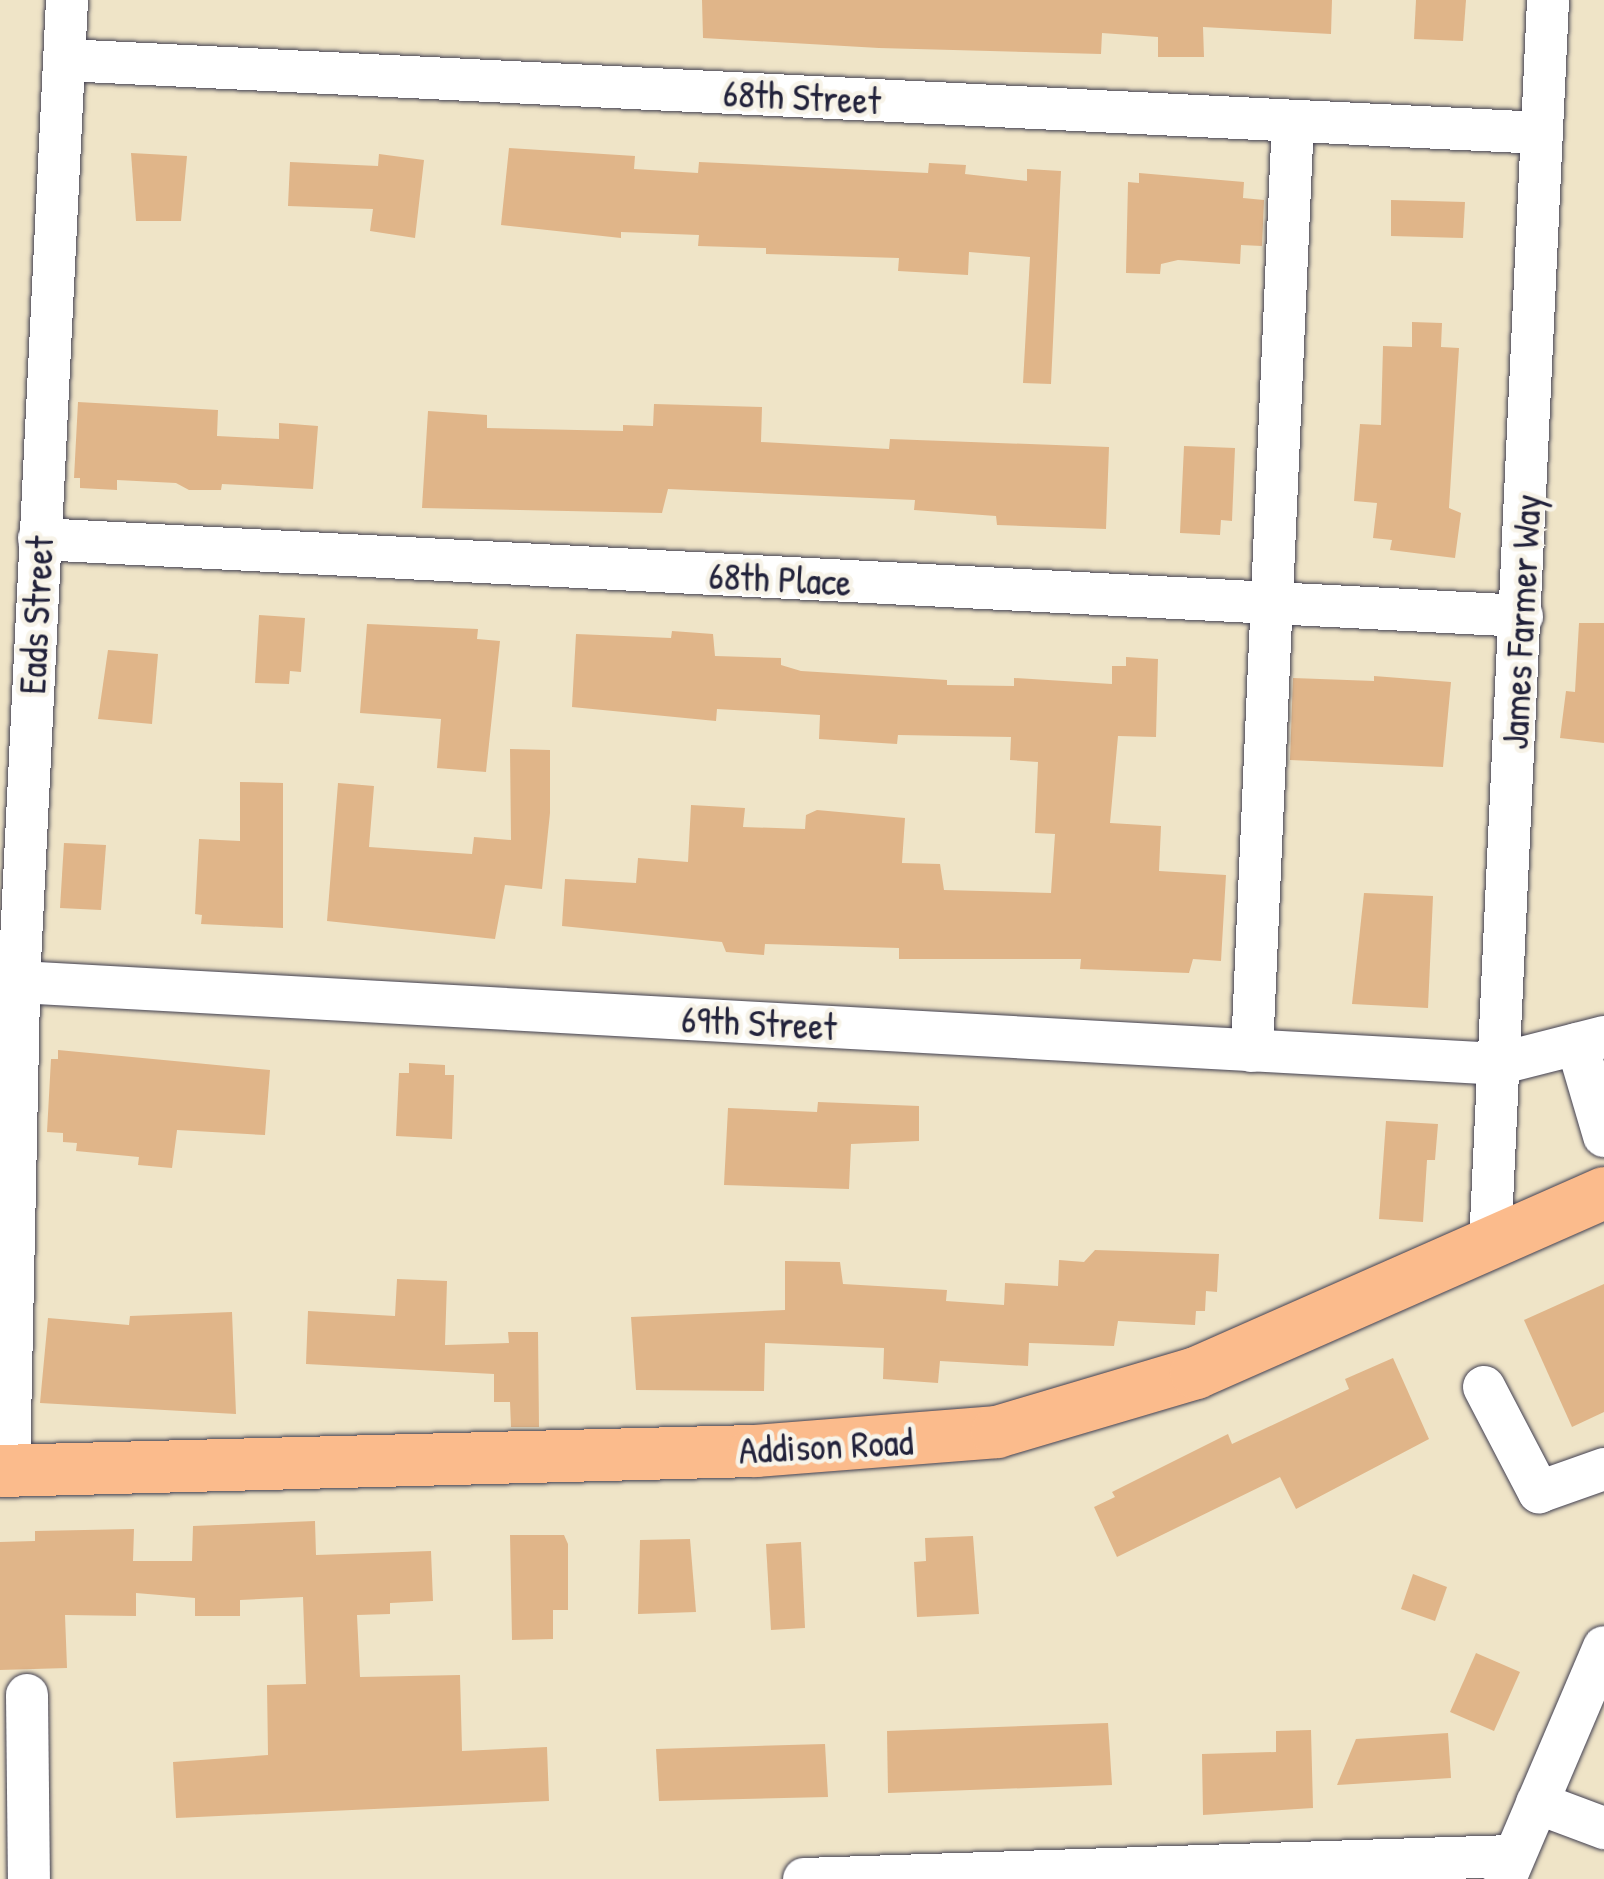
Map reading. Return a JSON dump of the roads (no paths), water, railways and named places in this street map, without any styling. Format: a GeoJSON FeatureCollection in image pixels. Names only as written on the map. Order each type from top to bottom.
{"type":"FeatureCollection","features":[{"type":"Feature","properties":{"kind":"main road","name":"Addison Road"},"geometry":{"type":"LineString","coordinates":[[4,1471],[756,1451],[997,1432],[1196,1373],[1604,1193]]}},
{"type":"Feature","properties":{"kind":"street","name":"Eads Street"},"geometry":{"type":"LineString","coordinates":[[4,1471],[13,991],[66,0]]}},
{"type":"Feature","properties":{"kind":"street","name":"James Farmer Way"},"geometry":{"type":"LineString","coordinates":[[1490,1244],[1548,0]]}},
{"type":"Feature","properties":{"kind":"street","name":"68th Street"},"geometry":{"type":"LineString","coordinates":[[65,60],[1540,132]]}},
{"type":"Feature","properties":{"kind":"street"},"geometry":{"type":"LineString","coordinates":[[1252,1051],[1268,605],[1294,121]]}},
{"type":"Feature","properties":{"kind":"street","name":"68th Place"},"geometry":{"type":"LineString","coordinates":[[39,540],[1522,616]]}},
{"type":"Feature","properties":{"kind":"street","name":"69th Street"},"geometry":{"type":"LineString","coordinates":[[13,991],[1498,1064],[1590,1040]]}},
{"type":"Feature","properties":{"kind":"street"},"geometry":{"type":"LineString","coordinates":[[1590,1040],[1604,1136]]}},
{"type":"Feature","properties":{"kind":"street"},"geometry":{"type":"LineString","coordinates":[[1484,1387],[1538,1492],[1604,1469]]}},
{"type":"Feature","properties":{"kind":"street"},"geometry":{"type":"LineString","coordinates":[[804,1879],[1510,1868],[1537,1803],[1589,1722],[1604,1647]]}},
{"type":"Feature","properties":{"kind":"street"},"geometry":{"type":"LineString","coordinates":[[27,1695],[29,1879]]}},
{"type":"Feature","properties":{"kind":"street"},"geometry":{"type":"LineString","coordinates":[[1537,1803],[1604,1828]]}}]}
